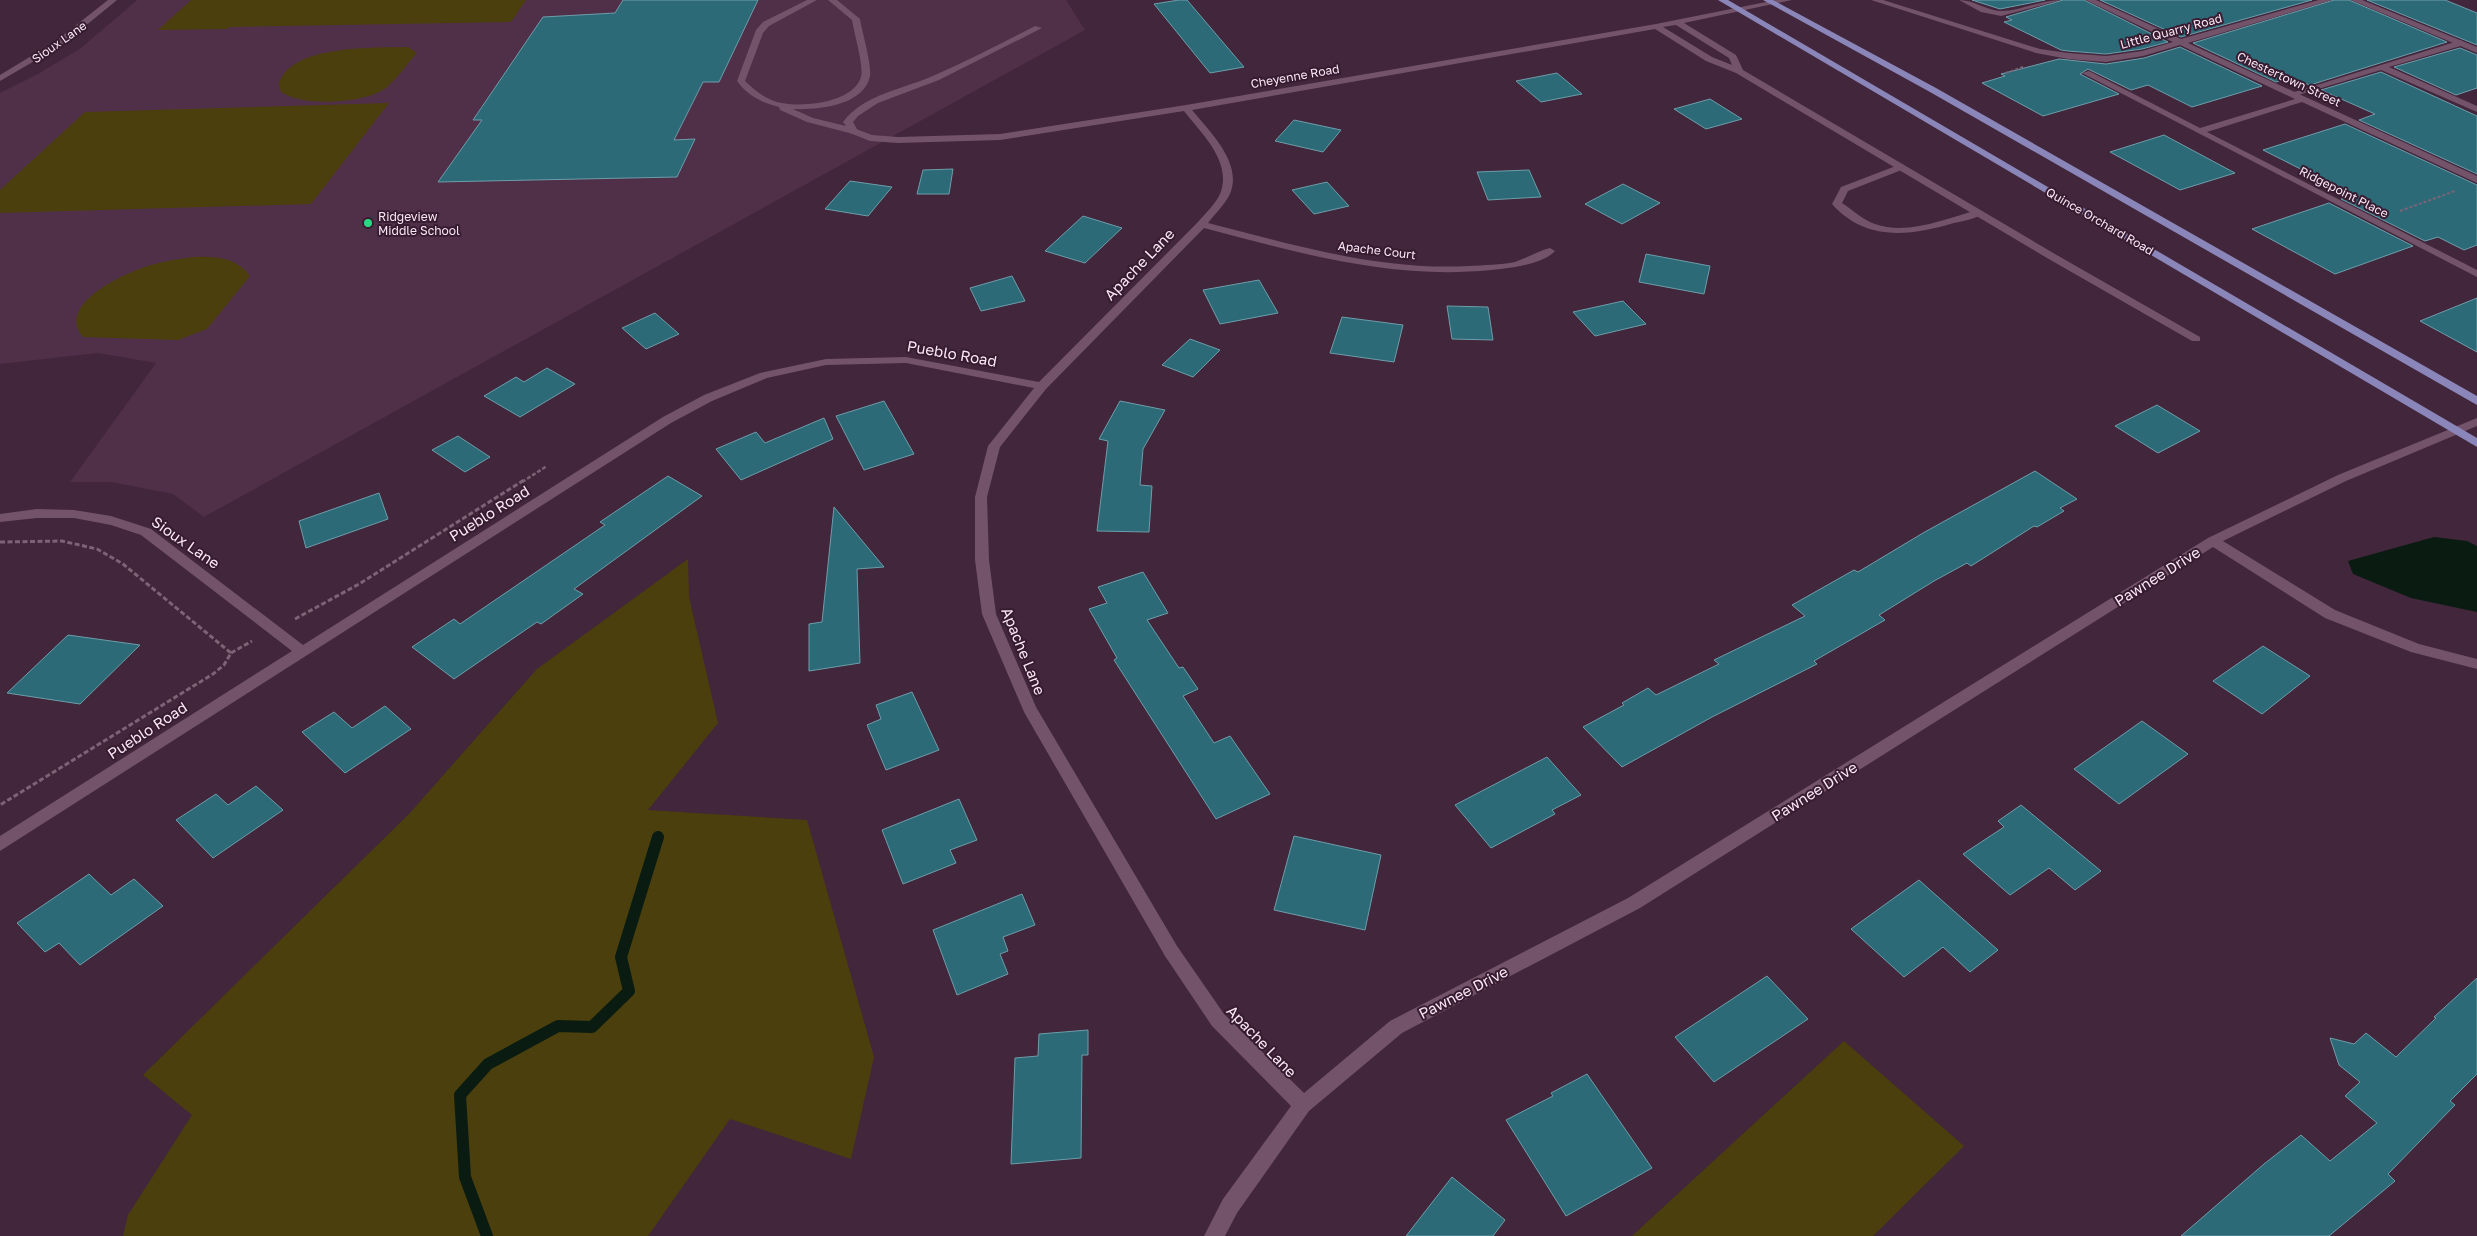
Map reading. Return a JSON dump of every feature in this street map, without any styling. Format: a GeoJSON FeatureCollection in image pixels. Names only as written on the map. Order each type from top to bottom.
{"type":"FeatureCollection","features":[{"type":"Feature","properties":{"kind":"main road","name":"Quince Orchard Road"},"geometry":{"type":"LineString","coordinates":[[1722,0],[2477,443]]}},
{"type":"Feature","properties":{"kind":"main road"},"geometry":{"type":"LineString","coordinates":[[1769,1],[1933,90],[2477,401]]}},
{"type":"Feature","properties":{"kind":"street","name":"Sioux Lane"},"geometry":{"type":"LineString","coordinates":[[0,78],[45,53],[86,24],[113,0]]}},
{"type":"Feature","properties":{"kind":"street","name":"Cheyenne Road"},"geometry":{"type":"LineString","coordinates":[[813,0],[766,24],[760,32],[741,81],[745,87],[773,104],[810,120],[853,131],[870,138],[898,140],[1000,137],[1186,108],[1656,26],[1738,9]]}},
{"type":"Feature","properties":{"kind":"street"},"geometry":{"type":"LineString","coordinates":[[773,104],[817,106],[855,94],[865,83],[866,76],[856,19],[832,0]]}},
{"type":"Feature","properties":{"kind":"street"},"geometry":{"type":"LineString","coordinates":[[1738,9],[1769,1],[1788,0]]}},
{"type":"Feature","properties":{"kind":"street","name":"Little Quarry Road"},"geometry":{"type":"LineString","coordinates":[[1875,0],[2024,47],[2068,56],[2118,58],[2328,0]]}},
{"type":"Feature","properties":{"kind":"street"},"geometry":{"type":"LineString","coordinates":[[1963,0],[1988,12],[2001,14],[2057,0]]}},
{"type":"Feature","properties":{"kind":"street","name":"Chestertown Street"},"geometry":{"type":"LineString","coordinates":[[2090,0],[2477,180]]}},
{"type":"Feature","properties":{"kind":"street"},"geometry":{"type":"LineString","coordinates":[[2355,0],[2477,50]]}},
{"type":"Feature","properties":{"kind":"street"},"geometry":{"type":"LineString","coordinates":[[1677,22],[1733,57],[1739,70]]}},
{"type":"Feature","properties":{"kind":"street"},"geometry":{"type":"LineString","coordinates":[[1656,26],[1709,59],[1739,70],[1978,213],[2196,339]]}},
{"type":"Feature","properties":{"kind":"street"},"geometry":{"type":"LineString","coordinates":[[853,131],[848,122],[852,116],[868,105],[936,78],[1038,28]]}},
{"type":"Feature","properties":{"kind":"street"},"geometry":{"type":"LineString","coordinates":[[2292,94],[2460,43]]}},
{"type":"Feature","properties":{"kind":"street"},"geometry":{"type":"LineString","coordinates":[[2381,67],[2477,109]]}},
{"type":"Feature","properties":{"kind":"street","name":"Ridgepoint Place"},"geometry":{"type":"LineString","coordinates":[[2086,73],[2477,274]]}},
{"type":"Feature","properties":{"kind":"street"},"geometry":{"type":"LineString","coordinates":[[2199,131],[2303,99]]}},
{"type":"Feature","properties":{"kind":"street","name":"Apache Lane"},"geometry":{"type":"LineString","coordinates":[[1186,108],[1216,146],[1228,169],[1226,194],[1202,224],[1042,386],[994,446],[981,497],[982,560],[989,614],[1029,708],[1171,951],[1218,1020],[1303,1105]]}},
{"type":"Feature","properties":{"kind":"street"},"geometry":{"type":"LineString","coordinates":[[1901,167],[1844,190],[1838,204],[1872,227],[1893,230],[1922,228],[1978,213]]}},
{"type":"Feature","properties":{"kind":"street","name":"Apache Court"},"geometry":{"type":"LineString","coordinates":[[1202,224],[1288,247],[1393,266],[1461,270],[1517,264],[1550,251]]}},
{"type":"Feature","properties":{"kind":"street","name":"Pueblo Road"},"geometry":{"type":"LineString","coordinates":[[0,844],[667,420],[708,398],[764,375],[826,362],[906,360],[1042,386]]}},
{"type":"Feature","properties":{"kind":"street","name":"Pawnee Drive"},"geometry":{"type":"LineString","coordinates":[[1214,1236],[1230,1206],[1303,1105],[1396,1027],[1634,903],[2213,541],[2342,478],[2477,422]]}},
{"type":"Feature","properties":{"kind":"street","name":"Sioux Lane"},"geometry":{"type":"LineString","coordinates":[[0,518],[51,513],[97,517],[124,523],[146,532],[255,613],[301,651]]}},
{"type":"Feature","properties":{"kind":"street"},"geometry":{"type":"LineString","coordinates":[[2213,541],[2330,614],[2416,648],[2477,664]]}},
{"type":"Feature","properties":{"kind":"path"},"geometry":{"type":"LineString","coordinates":[[2396,212],[2458,190]]}},
{"type":"Feature","properties":{"kind":"path"},"geometry":{"type":"LineString","coordinates":[[295,619],[359,584],[547,466]]}},
{"type":"Feature","properties":{"kind":"path"},"geometry":{"type":"LineString","coordinates":[[0,542],[62,541],[97,549],[123,564],[231,653]]}},
{"type":"Feature","properties":{"kind":"path"},"geometry":{"type":"LineString","coordinates":[[0,805],[213,674],[224,665],[231,653],[252,642]]}},
{"type":"Feature","properties":{"kind":"shaded area","name":"Ridgeview Middle School"},"geometry":{"type":"Polygon","coordinates":[[[137,0],[1066,0],[1085,30],[204,517],[173,494],[111,482],[70,482],[156,363],[98,353],[0,364],[0,93],[38,74],[81,48],[137,0]]]}},
{"type":"Feature","properties":{"kind":"shaded area"},"geometry":{"type":"Polygon","coordinates":[[[191,0],[526,0],[511,22],[158,30],[191,0]]]}},
{"type":"Feature","properties":{"kind":"shaded area"},"geometry":{"type":"Polygon","coordinates":[[[408,47],[417,53],[386,88],[376,93],[349,100],[318,102],[291,97],[281,92],[279,84],[286,71],[299,61],[336,51],[408,47]]]}},
{"type":"Feature","properties":{"kind":"shaded area"},"geometry":{"type":"Polygon","coordinates":[[[389,103],[311,204],[0,213],[0,190],[85,112],[389,103]]]}},
{"type":"Feature","properties":{"kind":"shaded area"},"geometry":{"type":"Polygon","coordinates":[[[193,257],[209,257],[232,261],[250,276],[207,329],[178,340],[83,337],[77,325],[78,313],[85,302],[97,291],[111,282],[151,265],[193,257]]]}},
{"type":"Feature","properties":{"kind":"shaded area"},"geometry":{"type":"Polygon","coordinates":[[[2434,537],[2467,541],[2477,546],[2477,612],[2411,598],[2353,574],[2348,561],[2434,537]]]}},
{"type":"Feature","properties":{"kind":"shaded area"},"geometry":{"type":"Polygon","coordinates":[[[688,559],[689,597],[718,723],[648,810],[807,820],[874,1057],[851,1159],[730,1119],[648,1236],[123,1236],[128,1215],[192,1115],[143,1075],[409,814],[537,669],[688,559]]]}},
{"type":"Feature","properties":{"kind":"shaded area"},"geometry":{"type":"Polygon","coordinates":[[[1844,1041],[1964,1146],[1873,1236],[1632,1236],[1844,1041]]]}},
{"type":"Feature","properties":{"kind":"building"},"geometry":{"type":"Polygon","coordinates":[[[623,0],[758,0],[719,82],[703,82],[674,140],[695,139],[677,177],[438,182],[482,120],[473,120],[543,17],[615,13],[623,0]]]}},
{"type":"Feature","properties":{"kind":"building"},"geometry":{"type":"Polygon","coordinates":[[[1187,0],[1244,67],[1210,73],[1154,4],[1187,0]]]}},
{"type":"Feature","properties":{"kind":"building"},"geometry":{"type":"Polygon","coordinates":[[[1972,0],[2045,0],[2000,9],[1972,0]]]}},
{"type":"Feature","properties":{"kind":"building"},"geometry":{"type":"Polygon","coordinates":[[[2063,0],[2084,0],[2168,42],[2142,49],[2106,54],[2068,51],[2061,50],[2004,22],[2012,20],[2006,17],[2063,0]]]}},
{"type":"Feature","properties":{"kind":"building"},"geometry":{"type":"Polygon","coordinates":[[[2100,0],[2312,0],[2181,37],[2100,0]]]}},
{"type":"Feature","properties":{"kind":"building"},"geometry":{"type":"Polygon","coordinates":[[[2334,0],[2349,0],[2447,42],[2310,85],[2289,78],[2276,82],[2193,43],[2334,0]]]}},
{"type":"Feature","properties":{"kind":"building"},"geometry":{"type":"Polygon","coordinates":[[[2367,0],[2445,0],[2477,13],[2477,45],[2367,0]]]}},
{"type":"Feature","properties":{"kind":"building"},"geometry":{"type":"Polygon","coordinates":[[[2180,47],[2262,86],[2192,107],[2148,85],[2131,90],[2088,69],[2080,74],[2119,94],[2043,116],[1982,83],[2005,76],[2001,74],[2059,59],[2106,64],[2144,58],[2180,47]]]}},
{"type":"Feature","properties":{"kind":"building"},"geometry":{"type":"Polygon","coordinates":[[[2460,48],[2477,55],[2477,88],[2456,95],[2394,67],[2460,48]]]}},
{"type":"Feature","properties":{"kind":"building"},"geometry":{"type":"Polygon","coordinates":[[[2381,72],[2477,116],[2477,174],[2359,120],[2375,114],[2321,90],[2381,72]]]}},
{"type":"Feature","properties":{"kind":"building"},"geometry":{"type":"Polygon","coordinates":[[[1557,73],[1582,94],[1541,102],[1516,81],[1557,73]]]}},
{"type":"Feature","properties":{"kind":"building"},"geometry":{"type":"Polygon","coordinates":[[[1710,99],[1742,119],[1706,129],[1674,109],[1710,99]]]}},
{"type":"Feature","properties":{"kind":"building"},"geometry":{"type":"Polygon","coordinates":[[[1294,120],[1341,130],[1323,152],[1275,141],[1294,120]]]}},
{"type":"Feature","properties":{"kind":"building"},"geometry":{"type":"Polygon","coordinates":[[[2345,124],[2477,185],[2477,245],[2464,250],[2438,237],[2425,241],[2341,199],[2352,195],[2263,150],[2345,124]]]}},
{"type":"Feature","properties":{"kind":"building"},"geometry":{"type":"Polygon","coordinates":[[[2164,135],[2235,173],[2180,190],[2110,152],[2164,135]]]}},
{"type":"Feature","properties":{"kind":"building"},"geometry":{"type":"Polygon","coordinates":[[[953,169],[949,194],[917,194],[923,170],[953,169]]]}},
{"type":"Feature","properties":{"kind":"building"},"geometry":{"type":"Polygon","coordinates":[[[1529,170],[1541,197],[1488,200],[1477,172],[1529,170]]]}},
{"type":"Feature","properties":{"kind":"building"},"geometry":{"type":"Polygon","coordinates":[[[850,181],[892,187],[868,216],[825,209],[850,181]]]}},
{"type":"Feature","properties":{"kind":"building"},"geometry":{"type":"Polygon","coordinates":[[[1327,182],[1349,206],[1314,214],[1292,190],[1327,182]]]}},
{"type":"Feature","properties":{"kind":"building"},"geometry":{"type":"Polygon","coordinates":[[[1623,184],[1660,203],[1622,224],[1585,204],[1623,184]]]}},
{"type":"Feature","properties":{"kind":"building"},"geometry":{"type":"Polygon","coordinates":[[[2329,203],[2413,246],[2335,274],[2252,229],[2329,203]]]}},
{"type":"Feature","properties":{"kind":"building"},"geometry":{"type":"Polygon","coordinates":[[[1083,216],[1122,228],[1085,263],[1045,251],[1083,216]]]}},
{"type":"Feature","properties":{"kind":"building"},"geometry":{"type":"Polygon","coordinates":[[[1646,254],[1710,266],[1704,294],[1639,282],[1646,254]]]}},
{"type":"Feature","properties":{"kind":"building"},"geometry":{"type":"Polygon","coordinates":[[[1012,276],[1025,301],[981,311],[970,288],[1012,276]]]}},
{"type":"Feature","properties":{"kind":"building"},"geometry":{"type":"Polygon","coordinates":[[[1259,280],[1278,313],[1220,324],[1203,290],[1259,280]]]}},
{"type":"Feature","properties":{"kind":"building"},"geometry":{"type":"Polygon","coordinates":[[[2477,298],[2477,352],[2420,321],[2477,298]]]}},
{"type":"Feature","properties":{"kind":"building"},"geometry":{"type":"Polygon","coordinates":[[[1623,301],[1646,324],[1595,336],[1573,312],[1623,301]]]}},
{"type":"Feature","properties":{"kind":"building"},"geometry":{"type":"Polygon","coordinates":[[[1447,306],[1488,307],[1493,340],[1452,339],[1447,306]]]}},
{"type":"Feature","properties":{"kind":"building"},"geometry":{"type":"Polygon","coordinates":[[[655,313],[679,334],[646,349],[622,328],[655,313]]]}},
{"type":"Feature","properties":{"kind":"building"},"geometry":{"type":"Polygon","coordinates":[[[1342,317],[1403,325],[1394,362],[1330,353],[1342,317]]]}},
{"type":"Feature","properties":{"kind":"building"},"geometry":{"type":"Polygon","coordinates":[[[1190,339],[1220,350],[1193,377],[1162,365],[1190,339]]]}},
{"type":"Feature","properties":{"kind":"building"},"geometry":{"type":"Polygon","coordinates":[[[547,368],[575,384],[520,417],[484,396],[516,377],[524,382],[547,368]]]}},
{"type":"Feature","properties":{"kind":"building"},"geometry":{"type":"Polygon","coordinates":[[[884,401],[914,454],[864,470],[836,416],[884,401]]]}},
{"type":"Feature","properties":{"kind":"building"},"geometry":{"type":"Polygon","coordinates":[[[1120,401],[1165,410],[1143,449],[1140,485],[1152,486],[1149,532],[1097,531],[1108,441],[1099,439],[1120,401]]]}},
{"type":"Feature","properties":{"kind":"building"},"geometry":{"type":"Polygon","coordinates":[[[2157,405],[2200,431],[2158,453],[2115,426],[2157,405]]]}},
{"type":"Feature","properties":{"kind":"building"},"geometry":{"type":"Polygon","coordinates":[[[824,418],[833,439],[741,480],[716,449],[756,432],[765,443],[824,418]]]}},
{"type":"Feature","properties":{"kind":"building"},"geometry":{"type":"Polygon","coordinates":[[[458,436],[490,457],[465,472],[432,450],[458,436]]]}},
{"type":"Feature","properties":{"kind":"building"},"geometry":{"type":"Polygon","coordinates":[[[2035,471],[2077,499],[2060,508],[2064,511],[2037,527],[2034,526],[1971,566],[1967,563],[1879,615],[1885,620],[1814,661],[1817,664],[1712,717],[1622,767],[1583,727],[1624,705],[1622,703],[1648,688],[1656,695],[1719,664],[1714,660],[1805,616],[1792,605],[1854,570],[1858,572],[1923,533],[2035,471]]]}},
{"type":"Feature","properties":{"kind":"building"},"geometry":{"type":"Polygon","coordinates":[[[668,476],[702,496],[574,589],[583,594],[541,624],[537,622],[454,679],[412,647],[454,619],[460,624],[605,525],[600,522],[668,476]]]}},
{"type":"Feature","properties":{"kind":"building"},"geometry":{"type":"Polygon","coordinates":[[[379,493],[388,519],[306,548],[299,521],[379,493]]]}},
{"type":"Feature","properties":{"kind":"building"},"geometry":{"type":"Polygon","coordinates":[[[834,507],[884,567],[857,569],[860,663],[809,671],[809,624],[822,622],[834,507]]]}},
{"type":"Feature","properties":{"kind":"building"},"geometry":{"type":"Polygon","coordinates":[[[1143,572],[1168,613],[1147,620],[1179,668],[1183,667],[1198,689],[1183,696],[1214,743],[1230,736],[1270,794],[1216,819],[1114,660],[1117,658],[1089,609],[1107,603],[1098,587],[1143,572]]]}},
{"type":"Feature","properties":{"kind":"building"},"geometry":{"type":"Polygon","coordinates":[[[68,635],[140,645],[80,704],[7,693],[68,635]]]}},
{"type":"Feature","properties":{"kind":"building"},"geometry":{"type":"Polygon","coordinates":[[[2263,646],[2310,676],[2262,714],[2213,681],[2263,646]]]}},
{"type":"Feature","properties":{"kind":"building"},"geometry":{"type":"Polygon","coordinates":[[[912,692],[939,750],[886,770],[867,725],[881,719],[876,705],[912,692]]]}},
{"type":"Feature","properties":{"kind":"building"},"geometry":{"type":"Polygon","coordinates":[[[385,706],[411,729],[345,773],[302,732],[334,712],[352,728],[385,706]]]}},
{"type":"Feature","properties":{"kind":"building"},"geometry":{"type":"Polygon","coordinates":[[[2142,721],[2188,754],[2119,804],[2074,769],[2142,721]]]}},
{"type":"Feature","properties":{"kind":"building"},"geometry":{"type":"Polygon","coordinates":[[[1547,757],[1581,795],[1552,810],[1555,814],[1491,848],[1455,805],[1547,757]]]}},
{"type":"Feature","properties":{"kind":"building"},"geometry":{"type":"Polygon","coordinates":[[[256,786],[283,810],[213,858],[176,820],[216,794],[228,805],[256,786]]]}},
{"type":"Feature","properties":{"kind":"building"},"geometry":{"type":"Polygon","coordinates":[[[959,799],[977,840],[950,850],[956,863],[903,884],[882,830],[959,799]]]}},
{"type":"Feature","properties":{"kind":"building"},"geometry":{"type":"Polygon","coordinates":[[[2021,805],[2101,871],[2075,890],[2049,868],[2010,895],[1963,854],[2004,827],[1998,821],[2021,805]]]}},
{"type":"Feature","properties":{"kind":"building"},"geometry":{"type":"Polygon","coordinates":[[[1294,836],[1381,855],[1365,930],[1274,910],[1294,836]]]}},
{"type":"Feature","properties":{"kind":"building"},"geometry":{"type":"Polygon","coordinates":[[[89,874],[111,895],[134,879],[163,906],[80,965],[59,943],[45,952],[17,923],[89,874]]]}},
{"type":"Feature","properties":{"kind":"building"},"geometry":{"type":"Polygon","coordinates":[[[1919,880],[1998,950],[1970,972],[1943,947],[1904,977],[1851,929],[1919,880]]]}},
{"type":"Feature","properties":{"kind":"building"},"geometry":{"type":"Polygon","coordinates":[[[1022,894],[1035,925],[1003,937],[1008,951],[1000,954],[1008,974],[957,995],[933,930],[1022,894]]]}},
{"type":"Feature","properties":{"kind":"building"},"geometry":{"type":"Polygon","coordinates":[[[1767,976],[1808,1019],[1714,1082],[1675,1037],[1767,976]]]}},
{"type":"Feature","properties":{"kind":"building"},"geometry":{"type":"Polygon","coordinates":[[[2477,978],[2477,1074],[2450,1101],[2455,1105],[2388,1174],[2395,1181],[2329,1236],[2181,1236],[2264,1164],[2301,1135],[2330,1161],[2377,1123],[2345,1096],[2360,1082],[2339,1065],[2330,1038],[2354,1044],[2366,1033],[2396,1057],[2436,1018],[2434,1017],[2477,978]]]}},
{"type":"Feature","properties":{"kind":"building"},"geometry":{"type":"Polygon","coordinates":[[[1088,1030],[1088,1055],[1082,1055],[1081,1158],[1011,1164],[1015,1058],[1038,1056],[1039,1034],[1088,1030]]]}},
{"type":"Feature","properties":{"kind":"building"},"geometry":{"type":"Polygon","coordinates":[[[1587,1074],[1652,1168],[1566,1216],[1506,1120],[1553,1096],[1551,1093],[1587,1074]]]}},
{"type":"Feature","properties":{"kind":"building"},"geometry":{"type":"Polygon","coordinates":[[[1452,1177],[1505,1220],[1493,1236],[1406,1236],[1452,1177]]]}},
{"type":"Feature","properties":{"kind":"waterway"},"geometry":{"type":"LineString","coordinates":[[487,1236],[465,1177],[460,1095],[488,1064],[558,1026],[592,1027],[629,991],[621,957],[658,837]]}},
{"type":"Feature","properties":{"kind":"place","name":"Ridgeview Middle School"},"geometry":{"type":"Point","coordinates":[368,223]}}]}
